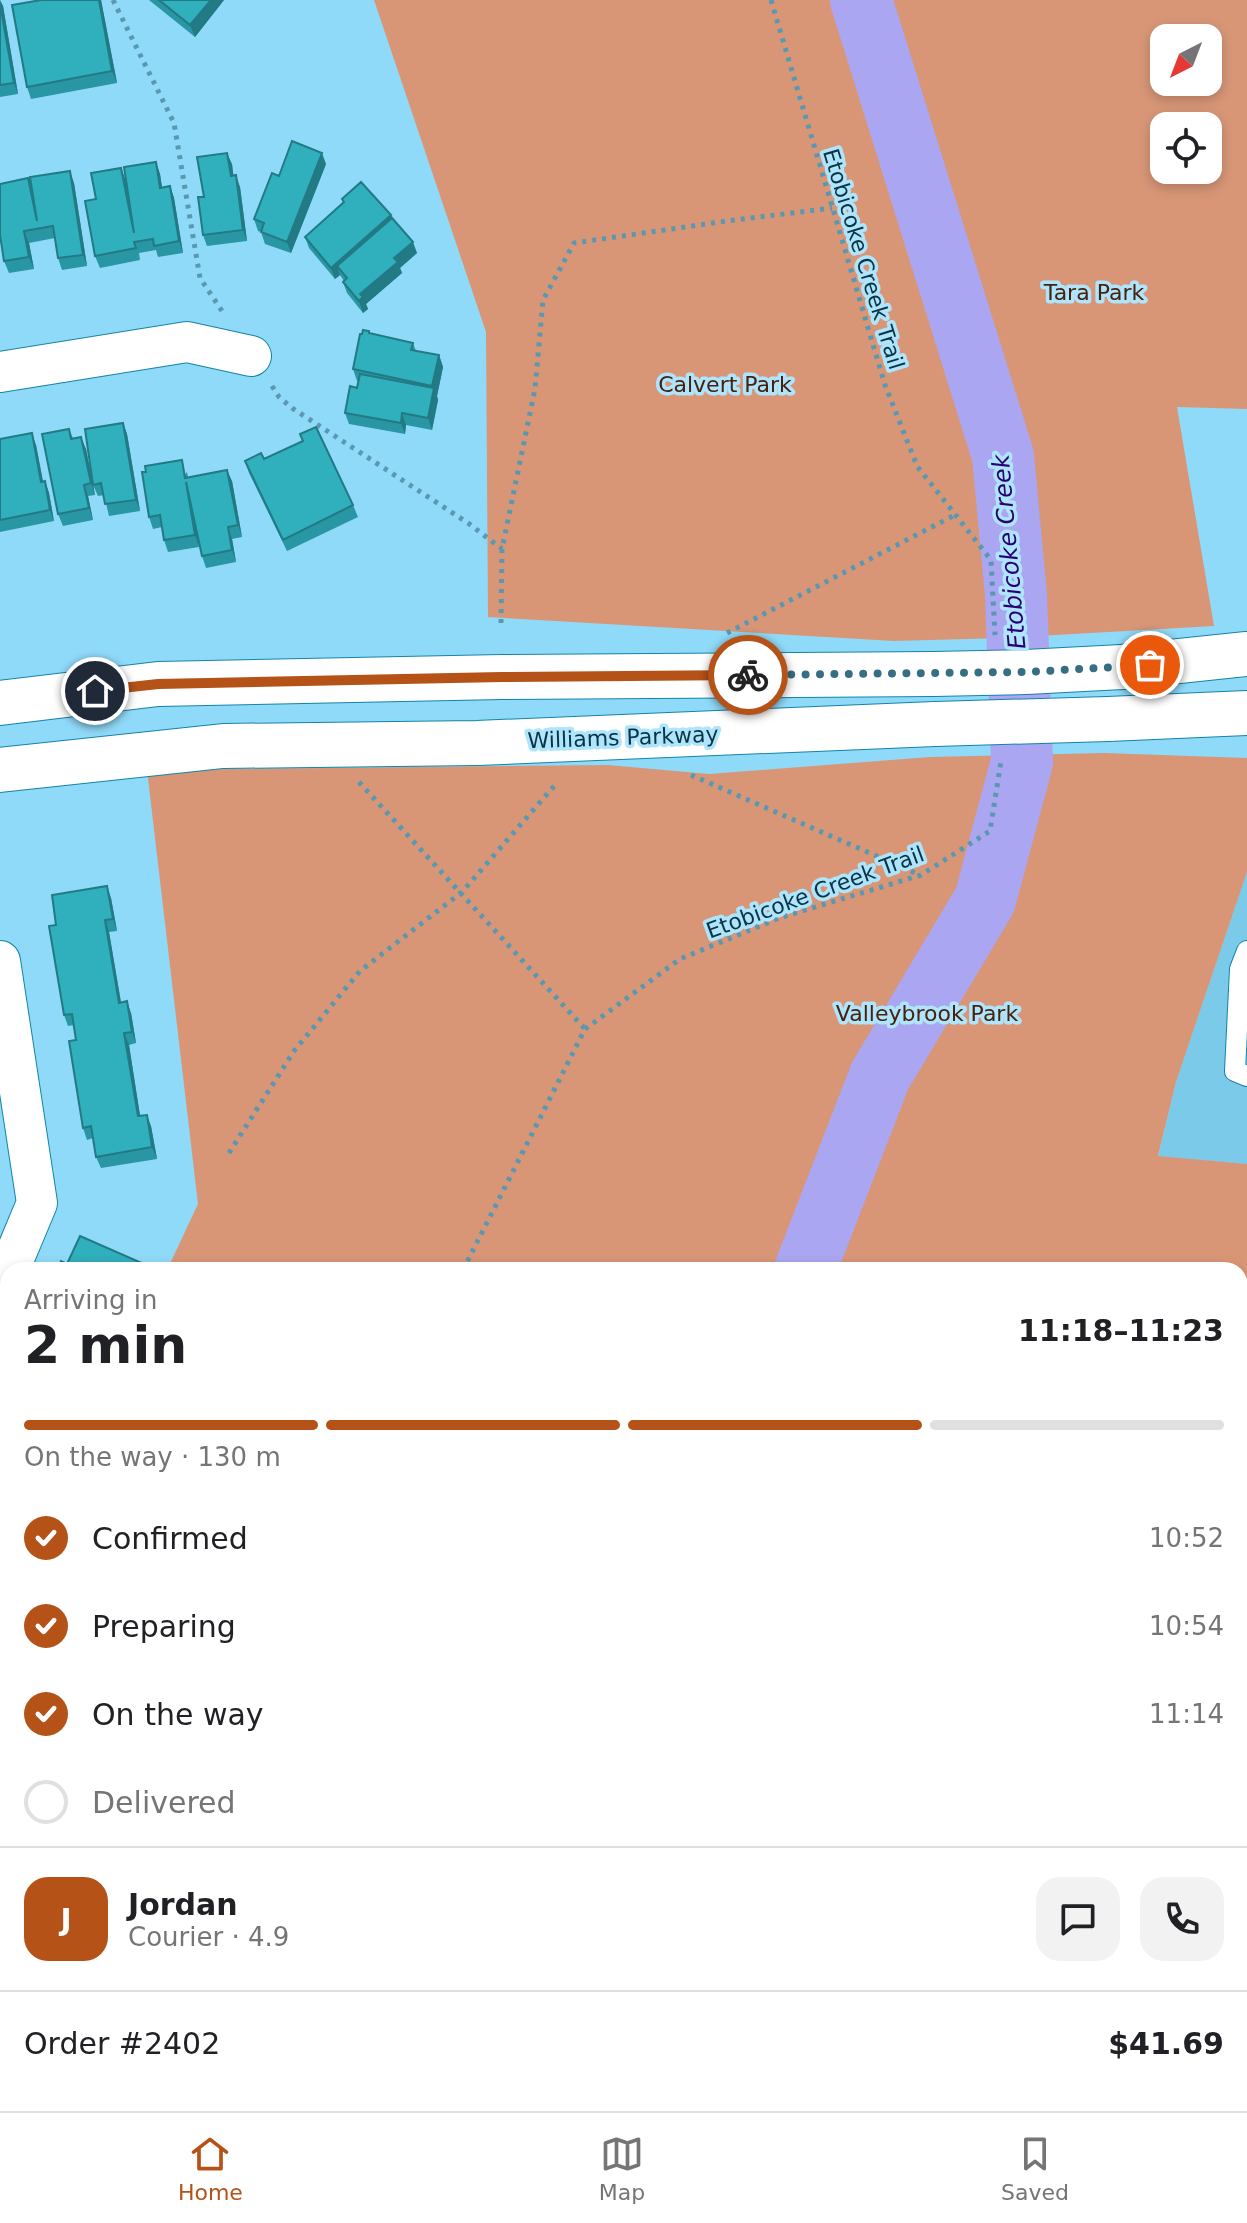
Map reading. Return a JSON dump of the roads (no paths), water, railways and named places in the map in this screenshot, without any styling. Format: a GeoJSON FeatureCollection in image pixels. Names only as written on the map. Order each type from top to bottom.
{"type":"FeatureCollection","features":[{"type":"Feature","properties":{"kind":"main road"},"geometry":{"type":"LineString","coordinates":[[0,703],[158,684],[1026,672],[1122,667],[1247,654]]}},
{"type":"Feature","properties":{"kind":"main road","name":"Williams Parkway"},"geometry":{"type":"LineString","coordinates":[[0,770],[223,746],[477,743],[1247,713]]}},
{"type":"Feature","properties":{"kind":"street"},"geometry":{"type":"LineString","coordinates":[[0,372],[187,342],[251,356]]}},
{"type":"Feature","properties":{"kind":"street"},"geometry":{"type":"LineString","coordinates":[[0,961],[37,1203],[12,1262]]}},
{"type":"Feature","properties":{"kind":"lane"},"geometry":{"type":"LineString","coordinates":[[1247,951],[1240,969],[1235,1071],[1247,1076]]}},
{"type":"Feature","properties":{"kind":"waterway","name":"Etobicoke Creek"},"geometry":{"type":"LineString","coordinates":[[808,1262],[880,1076],[985,900],[1022,762],[1016,595],[1003,456],[861,0]]}},
{"type":"Feature","properties":{"kind":"park label","name":"Tara Park"},"geometry":{"type":"Point","coordinates":[1094,292]}},
{"type":"Feature","properties":{"kind":"park label","name":"Calvert Park"},"geometry":{"type":"Point","coordinates":[725,384]}},
{"type":"Feature","properties":{"kind":"park label","name":"Valleybrook Park"},"geometry":{"type":"Point","coordinates":[927,1013]}}]}
